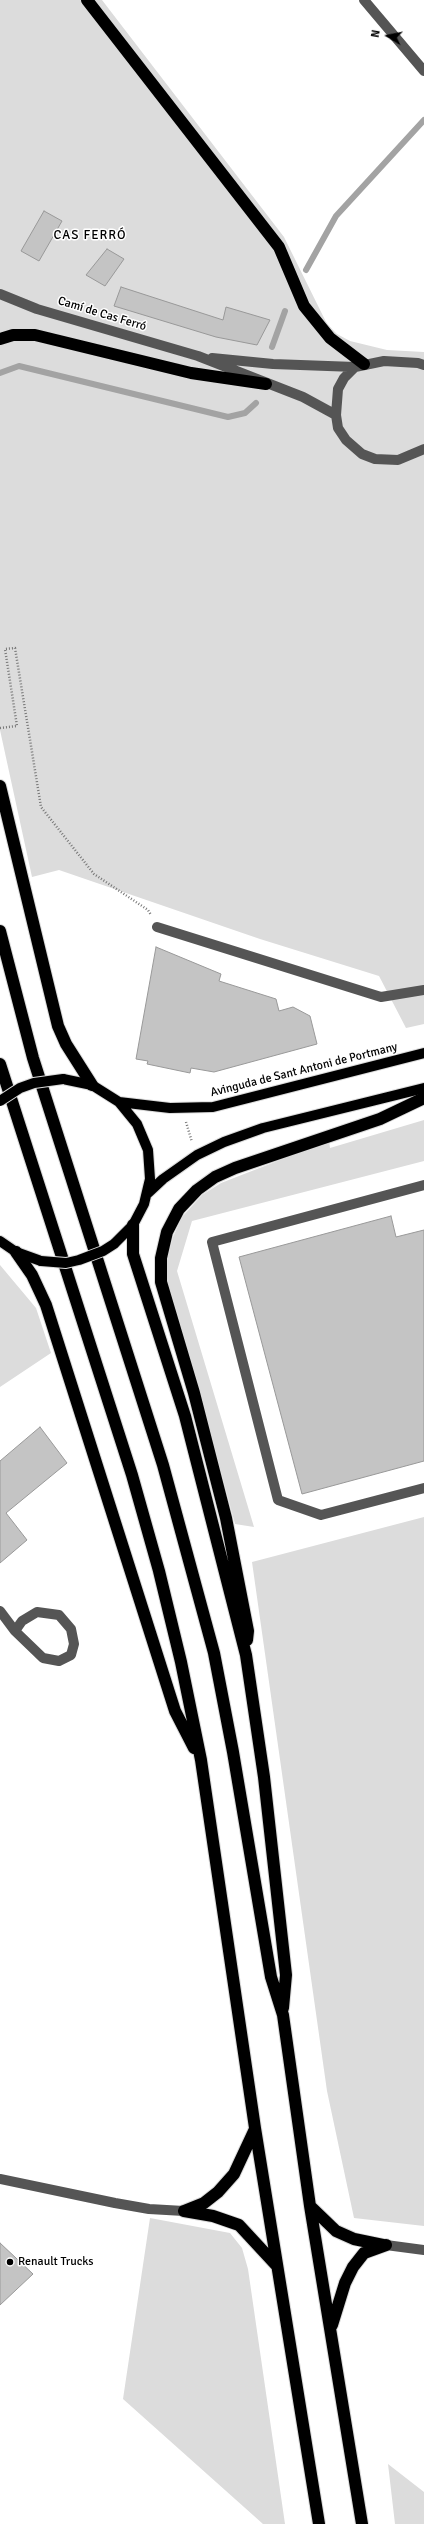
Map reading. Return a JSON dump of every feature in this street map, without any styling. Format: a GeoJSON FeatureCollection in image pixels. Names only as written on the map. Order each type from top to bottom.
{"type":"FeatureCollection","features":[{"type":"Feature","properties":{"kind":"highway"},"geometry":{"type":"LineString","coordinates":[[87,0],[279,247],[304,306],[330,338],[359,366]]}},
{"type":"Feature","properties":{"kind":"highway"},"geometry":{"type":"LineString","coordinates":[[0,338],[13,335],[35,334],[191,373],[266,384]]}},
{"type":"Feature","properties":{"kind":"highway"},"geometry":{"type":"LineString","coordinates":[[0,786],[58,1026],[66,1044],[92,1085]]}},
{"type":"Feature","properties":{"kind":"highway"},"geometry":{"type":"LineString","coordinates":[[0,931],[33,1058],[132,1363],[190,1561],[214,1653],[233,1752],[271,1977],[283,2015],[310,2206],[362,2524]]}},
{"type":"Feature","properties":{"kind":"highway"},"geometry":{"type":"LineString","coordinates":[[0,1064],[132,1475],[159,1571],[201,1760],[255,2128],[319,2524]]}},
{"type":"Feature","properties":{"kind":"highway"},"geometry":{"type":"LineString","coordinates":[[246,1655],[248,1631],[226,1518],[194,1393],[161,1282],[161,1258],[167,1232],[179,1210],[197,1190],[215,1177],[235,1168],[380,1119],[424,1098]]}},
{"type":"Feature","properties":{"kind":"highway"},"geometry":{"type":"LineString","coordinates":[[133,1225],[133,1254],[185,1416],[246,1655],[264,1777],[286,1975],[283,2015]]}},
{"type":"Feature","properties":{"kind":"highway"},"geometry":{"type":"LineString","coordinates":[[16,1252],[32,1275],[46,1305],[174,1711],[201,1760]]}},
{"type":"Feature","properties":{"kind":"highway"},"geometry":{"type":"LineString","coordinates":[[184,2210],[204,2203],[218,2192],[234,2174],[255,2128]]}},
{"type":"Feature","properties":{"kind":"highway"},"geometry":{"type":"LineString","coordinates":[[310,2206],[336,2231],[354,2239],[386,2245]]}},
{"type":"Feature","properties":{"kind":"highway"},"geometry":{"type":"LineString","coordinates":[[184,2210],[213,2216],[239,2225],[277,2266]]}},
{"type":"Feature","properties":{"kind":"highway"},"geometry":{"type":"LineString","coordinates":[[331,2328],[345,2283],[353,2267],[364,2253],[386,2245]]}},
{"type":"Feature","properties":{"kind":"main road","name":"Avinguda de Sant Antoni de Portmany"},"geometry":{"type":"LineString","coordinates":[[119,1102],[184,1108],[232,1104],[424,1053]]}},
{"type":"Feature","properties":{"kind":"main road"},"geometry":{"type":"LineString","coordinates":[[0,1101],[20,1088],[34,1083],[64,1079],[92,1085],[119,1102],[137,1124],[146,1143],[150,1164],[148,1193],[133,1225],[114,1244],[104,1251],[66,1263],[40,1261],[16,1252],[0,1241]]}},
{"type":"Feature","properties":{"kind":"main road"},"geometry":{"type":"LineString","coordinates":[[148,1193],[163,1179],[197,1155],[224,1142],[263,1128],[424,1088]]}},
{"type":"Feature","properties":{"kind":"street"},"geometry":{"type":"LineString","coordinates":[[364,0],[424,70]]}},
{"type":"Feature","properties":{"kind":"street","name":"Camí de Cas Ferró"},"geometry":{"type":"LineString","coordinates":[[0,294],[37,309],[198,356],[266,384],[303,397],[336,415]]}},
{"type":"Feature","properties":{"kind":"street","name":"Camí de Cas Ferró"},"geometry":{"type":"LineString","coordinates":[[198,356],[273,364],[359,366],[384,361],[422,364]]}},
{"type":"Feature","properties":{"kind":"street"},"geometry":{"type":"LineString","coordinates":[[359,366],[344,378],[338,389],[336,415],[338,428],[346,440],[362,454],[375,459],[398,460],[424,449]]}},
{"type":"Feature","properties":{"kind":"street"},"geometry":{"type":"LineString","coordinates":[[157,927],[381,998],[424,990]]}},
{"type":"Feature","properties":{"kind":"street"},"geometry":{"type":"LineString","coordinates":[[424,1185],[212,1242],[278,1500],[321,1515],[424,1488]]}},
{"type":"Feature","properties":{"kind":"street"},"geometry":{"type":"LineString","coordinates":[[0,1611],[15,1631],[43,1658],[59,1661],[71,1655],[74,1644],[71,1628],[59,1615],[37,1612],[22,1622],[15,1631]]}},
{"type":"Feature","properties":{"kind":"street"},"geometry":{"type":"LineString","coordinates":[[0,2179],[115,2203],[149,2208],[184,2210]]}},
{"type":"Feature","properties":{"kind":"street"},"geometry":{"type":"LineString","coordinates":[[386,2245],[424,2250]]}},
{"type":"Feature","properties":{"kind":"path"},"geometry":{"type":"LineString","coordinates":[[0,728],[18,726],[5,649],[15,648],[41,807],[94,874],[148,910],[157,927]]}},
{"type":"Feature","properties":{"kind":"path"},"geometry":{"type":"LineString","coordinates":[[184,1108],[188,1132],[197,1155]]}},
{"type":"Feature","properties":{"kind":"shaded area"},"geometry":{"type":"Polygon","coordinates":[[[0,0],[102,0],[284,237],[327,324],[337,334],[350,341],[387,350],[424,352],[424,1024],[406,1028],[379,976],[260,939],[59,870],[32,877],[0,730],[0,0]]]}},
{"type":"Feature","properties":{"kind":"shaded area"},"geometry":{"type":"Polygon","coordinates":[[[424,1120],[424,1161],[192,1221],[177,1271],[254,1527],[235,1524],[191,1360],[168,1289],[166,1264],[173,1237],[182,1217],[202,1195],[221,1183],[329,1141],[330,1148],[424,1120]]]}},
{"type":"Feature","properties":{"kind":"shaded area"},"geometry":{"type":"Polygon","coordinates":[[[0,1265],[36,1308],[51,1353],[0,1387],[0,1265]]]}},
{"type":"Feature","properties":{"kind":"shaded area"},"geometry":{"type":"Polygon","coordinates":[[[424,1517],[424,2226],[354,2218],[327,2091],[252,1562],[424,1517]]]}},
{"type":"Feature","properties":{"kind":"shaded area"},"geometry":{"type":"Polygon","coordinates":[[[150,2218],[230,2233],[242,2248],[248,2269],[285,2524],[263,2524],[123,2399],[150,2218]]]}},
{"type":"Feature","properties":{"kind":"shaded area"},"geometry":{"type":"Polygon","coordinates":[[[388,2464],[424,2492],[424,2524],[395,2524],[388,2464]]]}},
{"type":"Feature","properties":{"kind":"building"},"geometry":{"type":"Polygon","coordinates":[[[44,211],[62,221],[39,261],[21,251],[44,211]]]}},
{"type":"Feature","properties":{"kind":"building"},"geometry":{"type":"Polygon","coordinates":[[[107,249],[124,259],[105,286],[86,275],[107,249]]]}},
{"type":"Feature","properties":{"kind":"building"},"geometry":{"type":"Polygon","coordinates":[[[121,287],[223,320],[226,307],[270,320],[257,345],[216,337],[114,306],[121,287]]]}},
{"type":"Feature","properties":{"kind":"building"},"geometry":{"type":"Polygon","coordinates":[[[156,947],[221,974],[219,981],[276,999],[279,1011],[293,1007],[310,1016],[317,1044],[214,1072],[191,1068],[190,1073],[147,1064],[148,1061],[136,1059],[156,947]]]}},
{"type":"Feature","properties":{"kind":"building"},"geometry":{"type":"Polygon","coordinates":[[[391,1216],[396,1237],[424,1230],[424,1461],[302,1494],[239,1257],[391,1216]]]}},
{"type":"Feature","properties":{"kind":"building"},"geometry":{"type":"Polygon","coordinates":[[[40,1427],[67,1463],[6,1513],[27,1540],[0,1563],[0,1461],[40,1427]]]}},
{"type":"Feature","properties":{"kind":"building","name":"Renault Trucks"},"geometry":{"type":"Polygon","coordinates":[[[0,2243],[33,2274],[0,2305],[0,2243]]]}},
{"type":"Feature","properties":{"kind":"waterway"},"geometry":{"type":"LineString","coordinates":[[306,270],[336,216],[424,120]]}},
{"type":"Feature","properties":{"kind":"waterway"},"geometry":{"type":"LineString","coordinates":[[272,347],[285,311]]}},
{"type":"Feature","properties":{"kind":"waterway"},"geometry":{"type":"LineString","coordinates":[[0,373],[19,366],[228,417],[245,413],[256,403]]}},
{"type":"Feature","properties":{"kind":"place","name":"Renault Trucks"},"geometry":{"type":"Point","coordinates":[10,2262]}},
{"type":"Feature","properties":{"kind":"district","name":"CAS FERRÓ"},"geometry":{"type":"Point","coordinates":[90,236]}}]}
